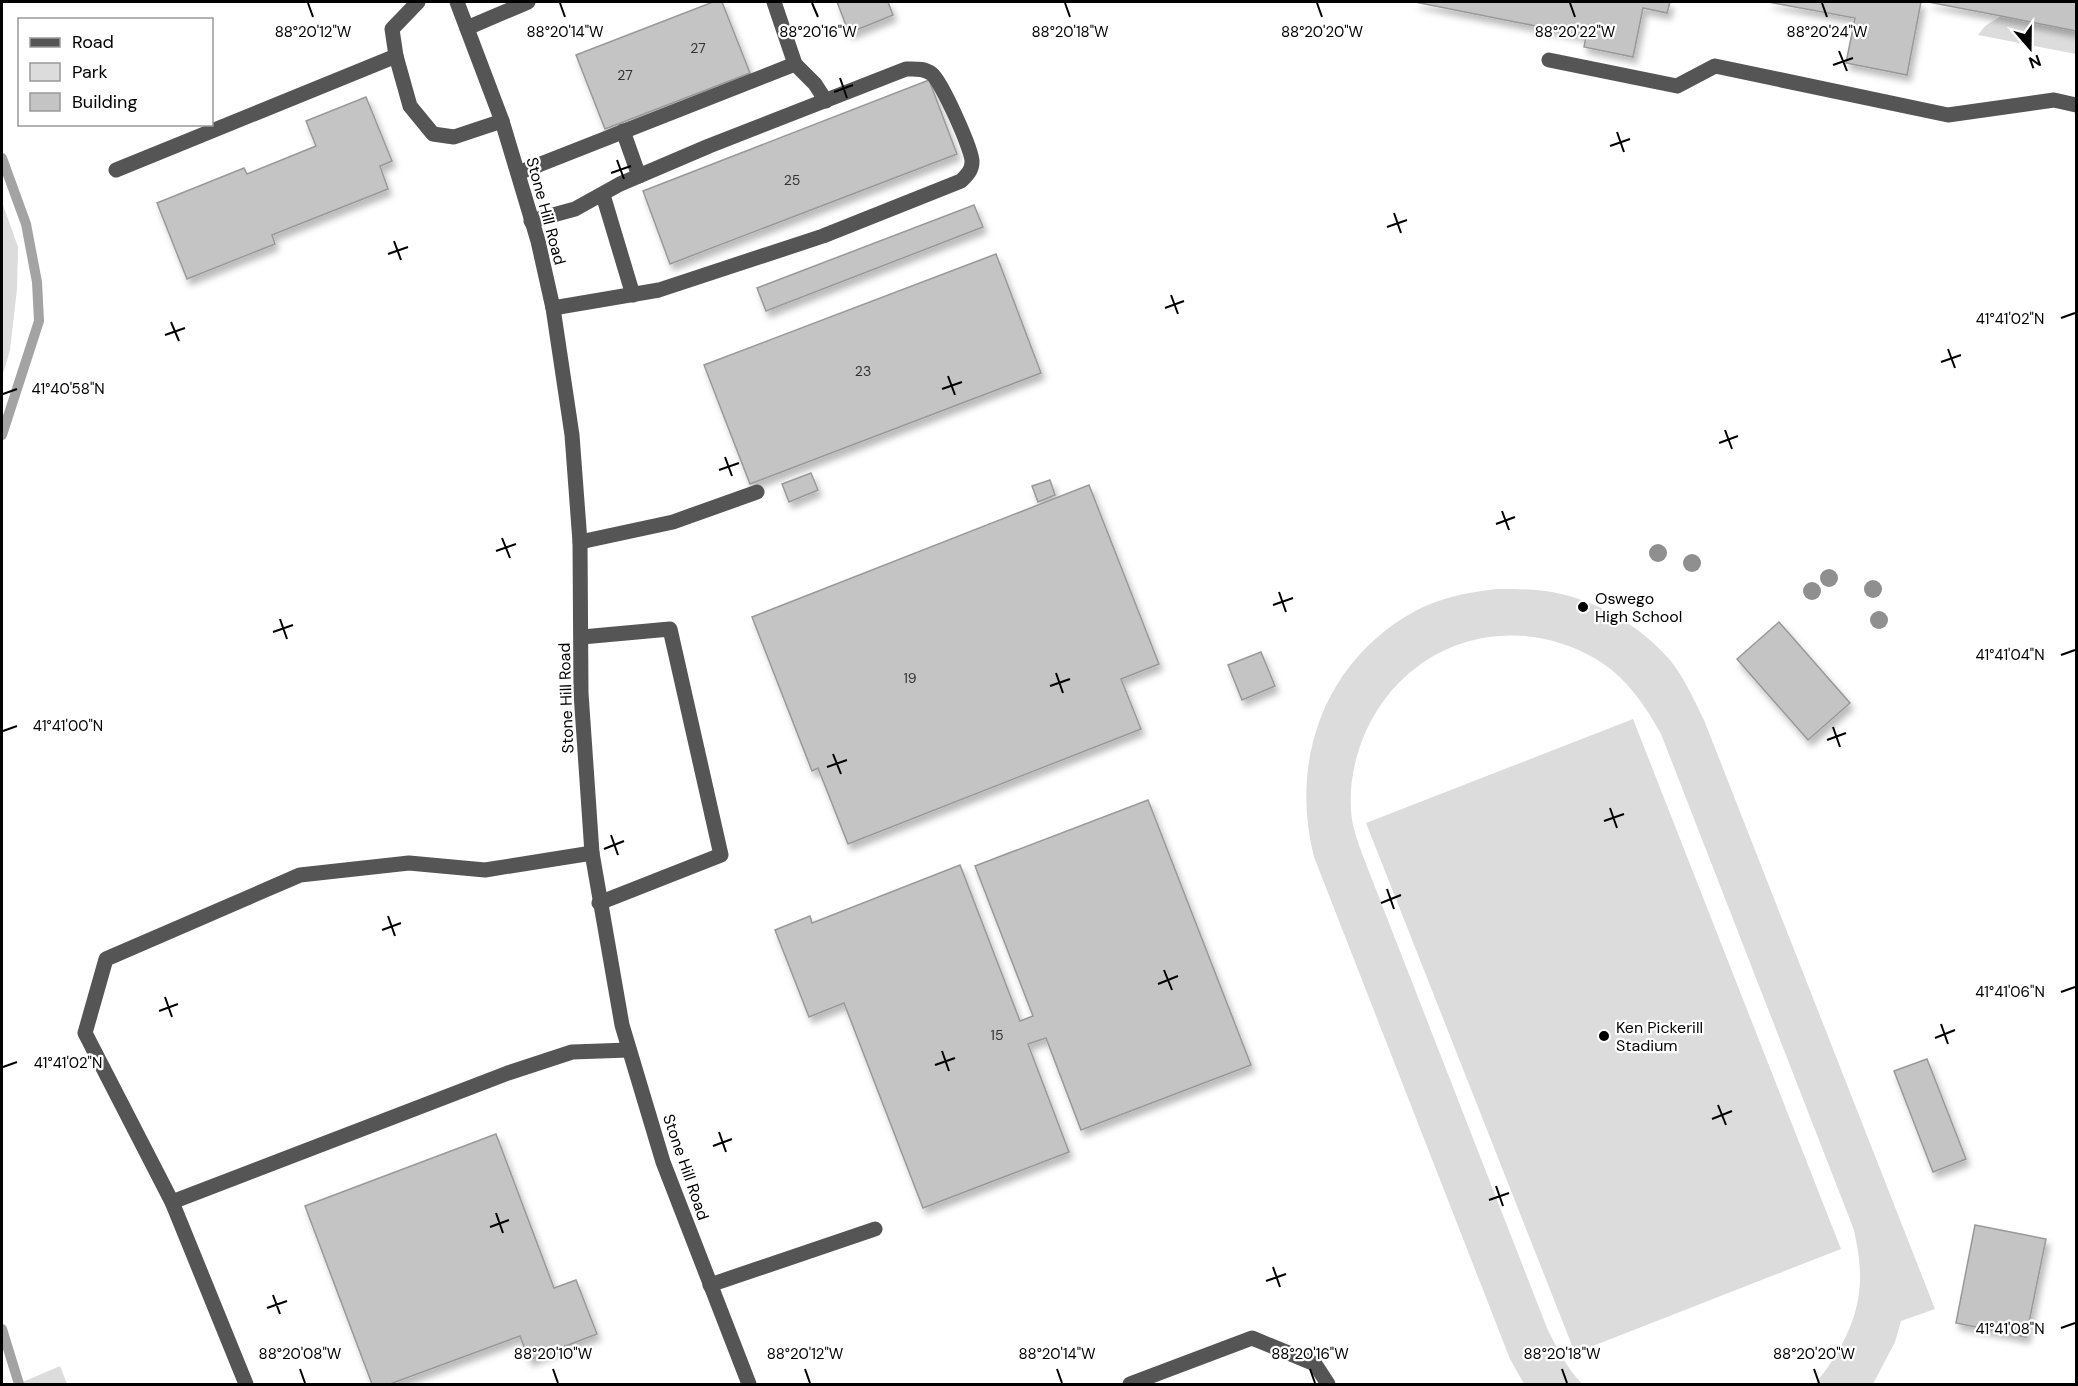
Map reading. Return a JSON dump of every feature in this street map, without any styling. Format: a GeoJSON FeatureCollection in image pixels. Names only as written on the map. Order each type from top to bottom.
{"type":"FeatureCollection","features":[{"type":"Feature","properties":{"kind":"street"},"geometry":{"type":"LineString","coordinates":[[418,2],[392,29],[396,56],[410,106],[433,134],[454,137],[502,121]]}},
{"type":"Feature","properties":{"kind":"street","name":"Stone Hill Road"},"geometry":{"type":"LineString","coordinates":[[457,2],[502,121],[553,308],[572,435],[580,542],[581,693],[592,853],[622,1025],[663,1162],[749,1384]]}},
{"type":"Feature","properties":{"kind":"street"},"geometry":{"type":"LineString","coordinates":[[467,28],[528,2]]}},
{"type":"Feature","properties":{"kind":"street"},"geometry":{"type":"LineString","coordinates":[[774,2],[795,64],[811,80],[826,101]]}},
{"type":"Feature","properties":{"kind":"street"},"geometry":{"type":"LineString","coordinates":[[116,170],[396,56]]}},
{"type":"Feature","properties":{"kind":"street"},"geometry":{"type":"LineString","coordinates":[[1549,60],[1677,86],[1715,66],[1948,115],[2054,100],[2076,105]]}},
{"type":"Feature","properties":{"kind":"street"},"geometry":{"type":"LineString","coordinates":[[518,173],[795,64]]}},
{"type":"Feature","properties":{"kind":"street"},"geometry":{"type":"LineString","coordinates":[[531,221],[575,209],[620,184],[709,146],[906,69],[924,69],[934,76],[963,132],[972,161],[969,174],[961,182],[823,236],[659,290],[553,308]]}},
{"type":"Feature","properties":{"kind":"street"},"geometry":{"type":"LineString","coordinates":[[622,131],[639,176]]}},
{"type":"Feature","properties":{"kind":"street"},"geometry":{"type":"LineString","coordinates":[[603,195],[633,295]]}},
{"type":"Feature","properties":{"kind":"street"},"geometry":{"type":"LineString","coordinates":[[580,542],[673,522],[757,492]]}},
{"type":"Feature","properties":{"kind":"street"},"geometry":{"type":"LineString","coordinates":[[582,637],[670,629],[721,855],[599,903]]}},
{"type":"Feature","properties":{"kind":"street"},"geometry":{"type":"LineString","coordinates":[[246,1384],[172,1202],[85,1033],[106,959],[300,875],[409,863],[485,870],[592,853]]}},
{"type":"Feature","properties":{"kind":"street"},"geometry":{"type":"LineString","coordinates":[[172,1202],[508,1073],[572,1052],[629,1050]]}},
{"type":"Feature","properties":{"kind":"street"},"geometry":{"type":"LineString","coordinates":[[710,1285],[875,1229]]}},
{"type":"Feature","properties":{"kind":"street"},"geometry":{"type":"LineString","coordinates":[[1130,1384],[1252,1338],[1316,1364],[1328,1384]]}},
{"type":"Feature","properties":{"kind":"green space"},"geometry":{"type":"Polygon","coordinates":[[[2001,16],[2076,31],[2076,54],[1978,35],[1985,26],[2001,16]]]}},
{"type":"Feature","properties":{"kind":"green space"},"geometry":{"type":"Polygon","coordinates":[[[2,202],[18,247],[17,289],[10,350],[2,377],[2,202]]]}},
{"type":"Feature","properties":{"kind":"green space"},"geometry":{"type":"Polygon","coordinates":[[[1497,589],[1552,592],[1585,601],[1617,616],[1646,636],[1670,660],[1684,681],[1704,720],[1935,1309],[1901,1321],[1895,1342],[1873,1384],[1815,1384],[1833,1360],[1847,1334],[1857,1305],[1860,1269],[1854,1230],[1661,734],[1634,692],[1607,666],[1563,644],[1530,636],[1497,636],[1464,642],[1434,655],[1407,675],[1384,700],[1366,731],[1352,777],[1351,789],[1353,825],[1362,854],[1547,1328],[1563,1358],[1582,1384],[1524,1384],[1510,1359],[1314,857],[1307,821],[1307,784],[1311,749],[1322,716],[1337,684],[1359,656],[1385,631],[1417,610],[1456,596],[1497,589]]]}},
{"type":"Feature","properties":{"kind":"green space","name":"Ken Pickerill Stadium"},"geometry":{"type":"Polygon","coordinates":[[[1633,719],[1841,1249],[1575,1353],[1366,823],[1633,719]]]}},
{"type":"Feature","properties":{"kind":"green space"},"geometry":{"type":"Polygon","coordinates":[[[60,1366],[67,1384],[18,1384],[60,1366]]]}},
{"type":"Feature","properties":{"kind":"building"},"geometry":{"type":"Polygon","coordinates":[[[713,2],[722,2],[750,73],[605,129],[576,55],[713,2]]]}},
{"type":"Feature","properties":{"kind":"building"},"geometry":{"type":"Polygon","coordinates":[[[837,2],[888,2],[893,15],[849,33],[837,2]]]}},
{"type":"Feature","properties":{"kind":"building"},"geometry":{"type":"Polygon","coordinates":[[[1415,2],[1670,2],[1667,13],[1643,8],[1633,57],[1584,47],[1586,36],[1415,2]]]}},
{"type":"Feature","properties":{"kind":"building"},"geometry":{"type":"Polygon","coordinates":[[[1768,2],[1921,2],[1907,75],[1846,63],[1855,18],[1768,2]]]}},
{"type":"Feature","properties":{"kind":"building"},"geometry":{"type":"Polygon","coordinates":[[[1928,2],[2076,2],[2076,31],[2001,16],[1928,2]]]}},
{"type":"Feature","properties":{"kind":"building"},"geometry":{"type":"Polygon","coordinates":[[[929,80],[957,154],[670,264],[643,191],[929,80]]]}},
{"type":"Feature","properties":{"kind":"building"},"geometry":{"type":"Polygon","coordinates":[[[366,97],[392,161],[380,166],[388,189],[272,235],[275,244],[187,279],[157,203],[244,168],[247,174],[316,146],[306,121],[366,97]]]}},
{"type":"Feature","properties":{"kind":"building"},"geometry":{"type":"Polygon","coordinates":[[[974,205],[983,227],[766,311],[757,288],[974,205]]]}},
{"type":"Feature","properties":{"kind":"building"},"geometry":{"type":"Polygon","coordinates":[[[996,254],[1041,373],[750,484],[704,365],[996,254]]]}},
{"type":"Feature","properties":{"kind":"building"},"geometry":{"type":"Polygon","coordinates":[[[811,473],[818,490],[789,502],[782,484],[811,473]]]}},
{"type":"Feature","properties":{"kind":"building"},"geometry":{"type":"Polygon","coordinates":[[[1050,480],[1055,495],[1038,502],[1032,486],[1050,480]]]}},
{"type":"Feature","properties":{"kind":"building"},"geometry":{"type":"Polygon","coordinates":[[[1089,485],[1159,664],[1121,679],[1141,729],[848,844],[818,768],[812,771],[752,617],[1089,485]]]}},
{"type":"Feature","properties":{"kind":"building"},"geometry":{"type":"Polygon","coordinates":[[[1779,622],[1850,703],[1808,740],[1737,659],[1779,622]]]}},
{"type":"Feature","properties":{"kind":"building"},"geometry":{"type":"Polygon","coordinates":[[[1261,652],[1275,686],[1242,700],[1228,665],[1261,652]]]}},
{"type":"Feature","properties":{"kind":"building"},"geometry":{"type":"Polygon","coordinates":[[[1148,800],[1251,1065],[1081,1130],[1046,1038],[1028,1044],[1069,1152],[923,1208],[844,1003],[809,1017],[775,930],[810,916],[812,923],[960,865],[1020,1021],[1033,1016],[975,866],[1148,800]]]}},
{"type":"Feature","properties":{"kind":"building"},"geometry":{"type":"Polygon","coordinates":[[[1927,1059],[1966,1159],[1933,1172],[1894,1071],[1927,1059]]]}},
{"type":"Feature","properties":{"kind":"building"},"geometry":{"type":"Polygon","coordinates":[[[496,1134],[554,1288],[576,1280],[597,1334],[529,1360],[520,1336],[390,1384],[372,1384],[305,1206],[496,1134]]]}},
{"type":"Feature","properties":{"kind":"building"},"geometry":{"type":"Polygon","coordinates":[[[1975,1225],[2046,1239],[2026,1337],[1956,1323],[1975,1225]]]}},
{"type":"Feature","properties":{"kind":"waterway"},"geometry":{"type":"LineString","coordinates":[[2,158],[26,224],[37,282],[39,321],[2,435]]}},
{"type":"Feature","properties":{"kind":"waterway"},"geometry":{"type":"LineString","coordinates":[[2,1329],[19,1384]]}},
{"type":"Feature","properties":{"kind":"place","name":"Oswego High School"},"geometry":{"type":"Point","coordinates":[1583,607]}},
{"type":"Feature","properties":{"kind":"place","name":"Ken Pickerill Stadium"},"geometry":{"type":"Point","coordinates":[1604,1036]}}]}
